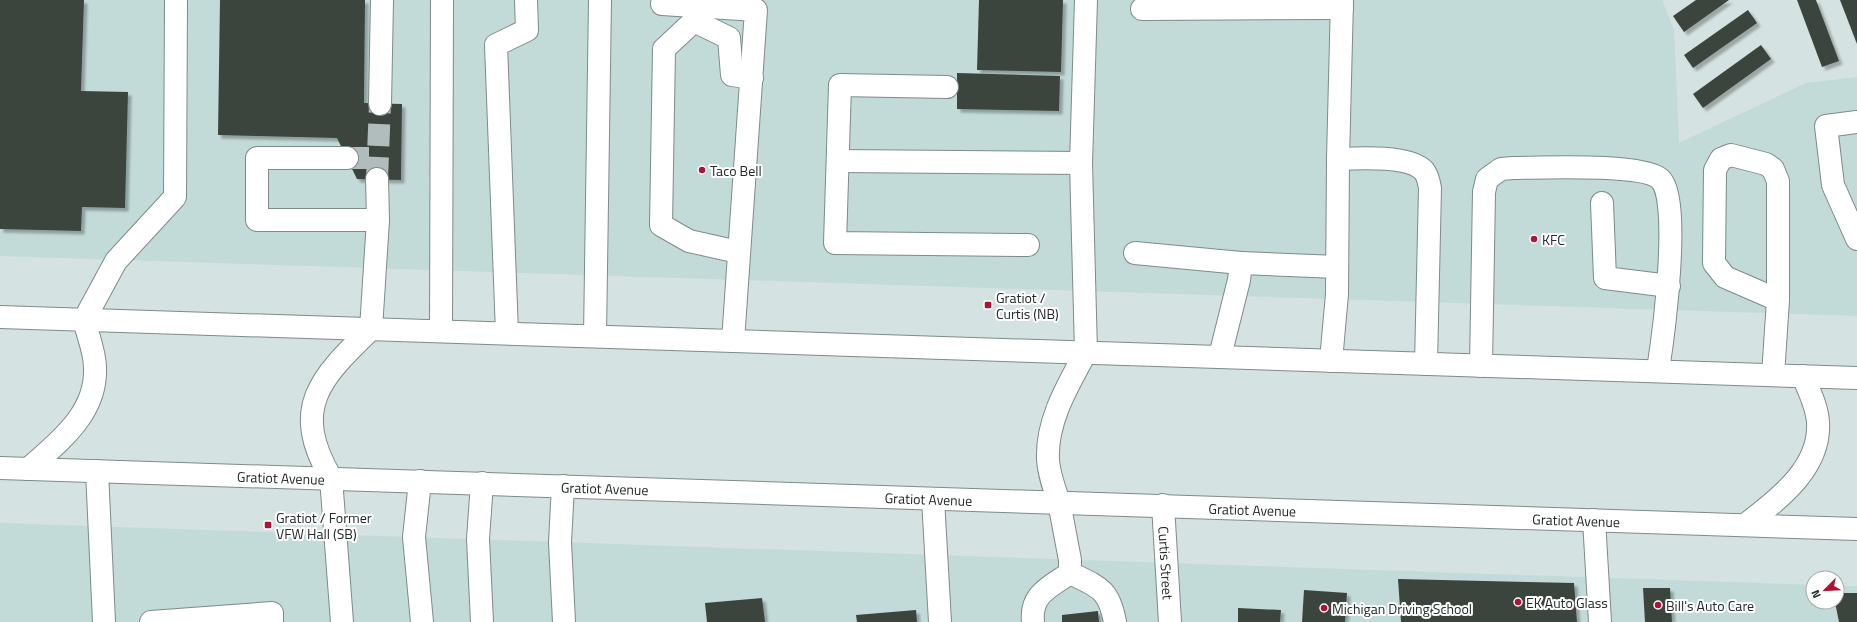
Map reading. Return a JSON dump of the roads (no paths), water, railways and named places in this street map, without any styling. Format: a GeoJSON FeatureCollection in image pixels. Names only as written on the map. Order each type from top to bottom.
{"type":"FeatureCollection","features":[{"type":"Feature","properties":{"kind":"main road"},"geometry":{"type":"LineString","coordinates":[[28,469],[66,436],[79,418],[94,387],[95,367],[84,320],[116,261],[175,197],[176,0]]}},
{"type":"Feature","properties":{"kind":"main road"},"geometry":{"type":"LineString","coordinates":[[380,104],[382,0]]}},
{"type":"Feature","properties":{"kind":"main road"},"geometry":{"type":"LineString","coordinates":[[441,331],[442,0]]}},
{"type":"Feature","properties":{"kind":"main road"},"geometry":{"type":"LineString","coordinates":[[507,333],[496,45],[527,30],[526,0]]}},
{"type":"Feature","properties":{"kind":"main road"},"geometry":{"type":"LineString","coordinates":[[595,336],[600,0]]}},
{"type":"Feature","properties":{"kind":"main road"},"geometry":{"type":"LineString","coordinates":[[1070,573],[1070,560],[1059,502],[1052,482],[1048,461],[1048,441],[1067,387],[1086,352],[1081,163],[1086,0]]}},
{"type":"Feature","properties":{"kind":"main road"},"geometry":{"type":"LineString","coordinates":[[662,4],[756,10],[742,76],[738,252],[733,341]]}},
{"type":"Feature","properties":{"kind":"main road"},"geometry":{"type":"LineString","coordinates":[[1142,9],[1342,4],[1338,159],[1337,294],[1331,361]]}},
{"type":"Feature","properties":{"kind":"main road"},"geometry":{"type":"LineString","coordinates":[[738,252],[689,241],[661,225],[664,49],[694,21],[729,38],[742,76]]}},
{"type":"Feature","properties":{"kind":"main road"},"geometry":{"type":"LineString","coordinates":[[947,87],[840,85],[834,243],[1028,245]]}},
{"type":"Feature","properties":{"kind":"main road"},"geometry":{"type":"LineString","coordinates":[[1857,122],[1826,126],[1833,185],[1857,239]]}},
{"type":"Feature","properties":{"kind":"main road"},"geometry":{"type":"LineString","coordinates":[[1773,375],[1778,300],[1778,181],[1773,169],[1766,164],[1731,156],[1721,159],[1715,170],[1714,263],[1725,277],[1778,300]]}},
{"type":"Feature","properties":{"kind":"main road"},"geometry":{"type":"LineString","coordinates":[[347,158],[257,158],[257,220],[378,220]]}},
{"type":"Feature","properties":{"kind":"main road"},"geometry":{"type":"LineString","coordinates":[[1338,159],[1357,158],[1395,160],[1414,164],[1423,170],[1428,177],[1430,188],[1426,364]]}},
{"type":"Feature","properties":{"kind":"main road"},"geometry":{"type":"LineString","coordinates":[[838,161],[1081,163]]}},
{"type":"Feature","properties":{"kind":"main road"},"geometry":{"type":"LineString","coordinates":[[1481,366],[1484,192],[1488,179],[1500,169],[1513,168],[1633,170],[1649,173],[1660,179],[1670,201],[1669,286],[1658,370]]}},
{"type":"Feature","properties":{"kind":"main road"},"geometry":{"type":"LineString","coordinates":[[342,622],[331,478],[320,460],[314,440],[311,419],[316,398],[326,376],[343,356],[371,329],[378,220],[378,179]]}},
{"type":"Feature","properties":{"kind":"main road"},"geometry":{"type":"LineString","coordinates":[[1602,203],[1605,278],[1669,286]]}},
{"type":"Feature","properties":{"kind":"main road"},"geometry":{"type":"LineString","coordinates":[[1135,253],[1240,263],[1337,267]]}},
{"type":"Feature","properties":{"kind":"main road"},"geometry":{"type":"LineString","coordinates":[[1220,356],[1239,280],[1240,263]]}},
{"type":"Feature","properties":{"kind":"main road"},"geometry":{"type":"LineString","coordinates":[[0,317],[891,347],[1220,356],[1481,366],[1658,370],[1857,378]]}},
{"type":"Feature","properties":{"kind":"main road"},"geometry":{"type":"LineString","coordinates":[[1745,525],[1783,495],[1796,481],[1809,460],[1816,442],[1818,422],[1814,401],[1803,376]]}},
{"type":"Feature","properties":{"kind":"main road","name":"Gratiot Avenue"},"geometry":{"type":"LineString","coordinates":[[0,468],[933,499],[1163,505],[1857,529]]}},
{"type":"Feature","properties":{"kind":"main road"},"geometry":{"type":"LineString","coordinates":[[97,471],[104,622]]}},
{"type":"Feature","properties":{"kind":"main road"},"geometry":{"type":"LineString","coordinates":[[420,481],[414,537],[422,622]]}},
{"type":"Feature","properties":{"kind":"main road"},"geometry":{"type":"LineString","coordinates":[[482,483],[478,538],[482,622]]}},
{"type":"Feature","properties":{"kind":"main road"},"geometry":{"type":"LineString","coordinates":[[562,486],[560,542],[564,622]]}},
{"type":"Feature","properties":{"kind":"main road"},"geometry":{"type":"LineString","coordinates":[[933,499],[940,622]]}},
{"type":"Feature","properties":{"kind":"main road","name":"Curtis Street"},"geometry":{"type":"LineString","coordinates":[[1163,505],[1170,622]]}},
{"type":"Feature","properties":{"kind":"main road"},"geometry":{"type":"LineString","coordinates":[[1594,520],[1600,622]]}},
{"type":"Feature","properties":{"kind":"main road"},"geometry":{"type":"LineString","coordinates":[[1033,622],[1032,611],[1036,600],[1045,590],[1070,573]]}},
{"type":"Feature","properties":{"kind":"main road"},"geometry":{"type":"LineString","coordinates":[[1070,573],[1091,583],[1106,593],[1112,606],[1115,622]]}},
{"type":"Feature","properties":{"kind":"main road"},"geometry":{"type":"LineString","coordinates":[[152,622],[272,613],[272,622]]}},
{"type":"Feature","properties":{"kind":"tunnel"},"geometry":{"type":"LineString","coordinates":[[377,179],[380,104]]}},
{"type":"Feature","properties":{"kind":"tunnel"},"geometry":{"type":"LineString","coordinates":[[347,158],[378,158]]}},
{"type":"Feature","properties":{"kind":"place","name":"Taco Bell"},"geometry":{"type":"Point","coordinates":[702,170]}},
{"type":"Feature","properties":{"kind":"place","name":"KFC"},"geometry":{"type":"Point","coordinates":[1534,239]}},
{"type":"Feature","properties":{"kind":"place","name":"Gratiot / Curtis (NB)"},"geometry":{"type":"Point","coordinates":[988,305]}},
{"type":"Feature","properties":{"kind":"place","name":"Gratiot / Former VFW Hall (SB)"},"geometry":{"type":"Point","coordinates":[268,525]}},
{"type":"Feature","properties":{"kind":"place","name":"EK Auto Glass"},"geometry":{"type":"Point","coordinates":[1518,602]}},
{"type":"Feature","properties":{"kind":"place","name":"Bill's Auto Care"},"geometry":{"type":"Point","coordinates":[1658,605]}},
{"type":"Feature","properties":{"kind":"place","name":"Michigan Driving School"},"geometry":{"type":"Point","coordinates":[1324,608]}}]}
